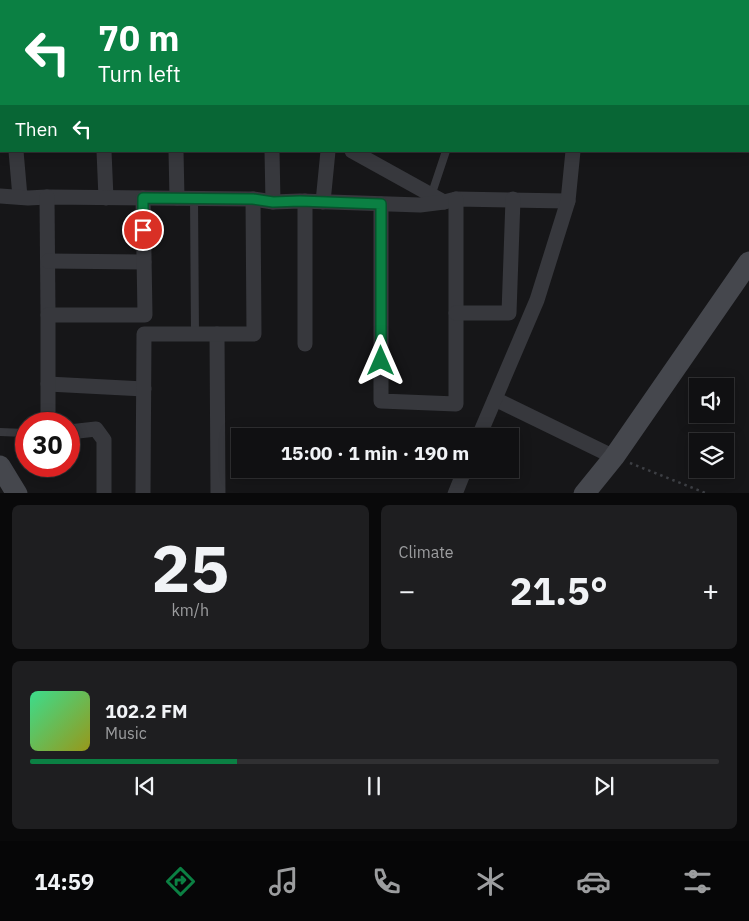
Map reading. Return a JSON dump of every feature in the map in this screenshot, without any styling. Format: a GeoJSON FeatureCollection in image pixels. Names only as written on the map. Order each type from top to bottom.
{"type":"FeatureCollection","features":[{"type":"Feature","properties":{"kind":"street"},"geometry":{"type":"LineString","coordinates":[[16,152],[20,197]]}},
{"type":"Feature","properties":{"kind":"street"},"geometry":{"type":"LineString","coordinates":[[104,152],[106,198]]}},
{"type":"Feature","properties":{"kind":"street"},"geometry":{"type":"LineString","coordinates":[[176,152],[177,198]]}},
{"type":"Feature","properties":{"kind":"street"},"geometry":{"type":"LineString","coordinates":[[272,152],[273,202]]}},
{"type":"Feature","properties":{"kind":"street"},"geometry":{"type":"LineString","coordinates":[[323,202],[328,152]]}},
{"type":"Feature","properties":{"kind":"street"},"geometry":{"type":"LineString","coordinates":[[354,152],[443,199]]}},
{"type":"Feature","properties":{"kind":"street"},"geometry":{"type":"LineString","coordinates":[[482,428],[537,300],[568,200],[572,152]]}},
{"type":"Feature","properties":{"kind":"street"},"geometry":{"type":"LineString","coordinates":[[0,196],[253,199],[273,202],[305,201],[420,205],[443,199],[568,200]]}},
{"type":"Feature","properties":{"kind":"street"},"geometry":{"type":"LineString","coordinates":[[47,197],[48,412]]}},
{"type":"Feature","properties":{"kind":"street"},"geometry":{"type":"LineString","coordinates":[[48,314],[145,315],[143,198]]}},
{"type":"Feature","properties":{"kind":"street"},"geometry":{"type":"LineString","coordinates":[[143,493],[144,334],[254,334],[253,199]]}},
{"type":"Feature","properties":{"kind":"street"},"geometry":{"type":"LineString","coordinates":[[381,204],[381,401],[456,404],[456,313],[443,199]]}},
{"type":"Feature","properties":{"kind":"street"},"geometry":{"type":"LineString","coordinates":[[456,313],[509,314],[513,199]]}},
{"type":"Feature","properties":{"kind":"street"},"geometry":{"type":"LineString","coordinates":[[305,201],[305,344]]}},
{"type":"Feature","properties":{"kind":"street"},"geometry":{"type":"LineString","coordinates":[[48,261],[144,262]]}},
{"type":"Feature","properties":{"kind":"street"},"geometry":{"type":"LineString","coordinates":[[585,493],[614,457],[749,262]]}},
{"type":"Feature","properties":{"kind":"street"},"geometry":{"type":"LineString","coordinates":[[217,334],[218,493]]}},
{"type":"Feature","properties":{"kind":"street"},"geometry":{"type":"LineString","coordinates":[[48,384],[144,389]]}},
{"type":"Feature","properties":{"kind":"street"},"geometry":{"type":"LineString","coordinates":[[494,399],[614,457]]}},
{"type":"Feature","properties":{"kind":"street"},"geometry":{"type":"LineString","coordinates":[[80,431],[96,429],[104,440],[104,493]]}},
{"type":"Feature","properties":{"kind":"street"},"geometry":{"type":"LineString","coordinates":[[0,466],[16,493]]}},
{"type":"Feature","properties":{"kind":"street"},"geometry":{"type":"LineString","coordinates":[[455,493],[462,478]]}},
{"type":"Feature","properties":{"kind":"lane"},"geometry":{"type":"LineString","coordinates":[[443,199],[446,152]]}},
{"type":"Feature","properties":{"kind":"lane"},"geometry":{"type":"LineString","coordinates":[[194,198],[195,334]]}},
{"type":"Feature","properties":{"kind":"lane"},"geometry":{"type":"LineString","coordinates":[[0,432],[15,433]]}},
{"type":"Feature","properties":{"kind":"path"},"geometry":{"type":"LineString","coordinates":[[614,457],[705,493]]}},
{"type":"Feature","properties":{"kind":"route"},"geometry":{"type":"LineString","coordinates":[[143,230],[143,198],[253,199],[273,202],[381,204],[381,361]]}}]}
